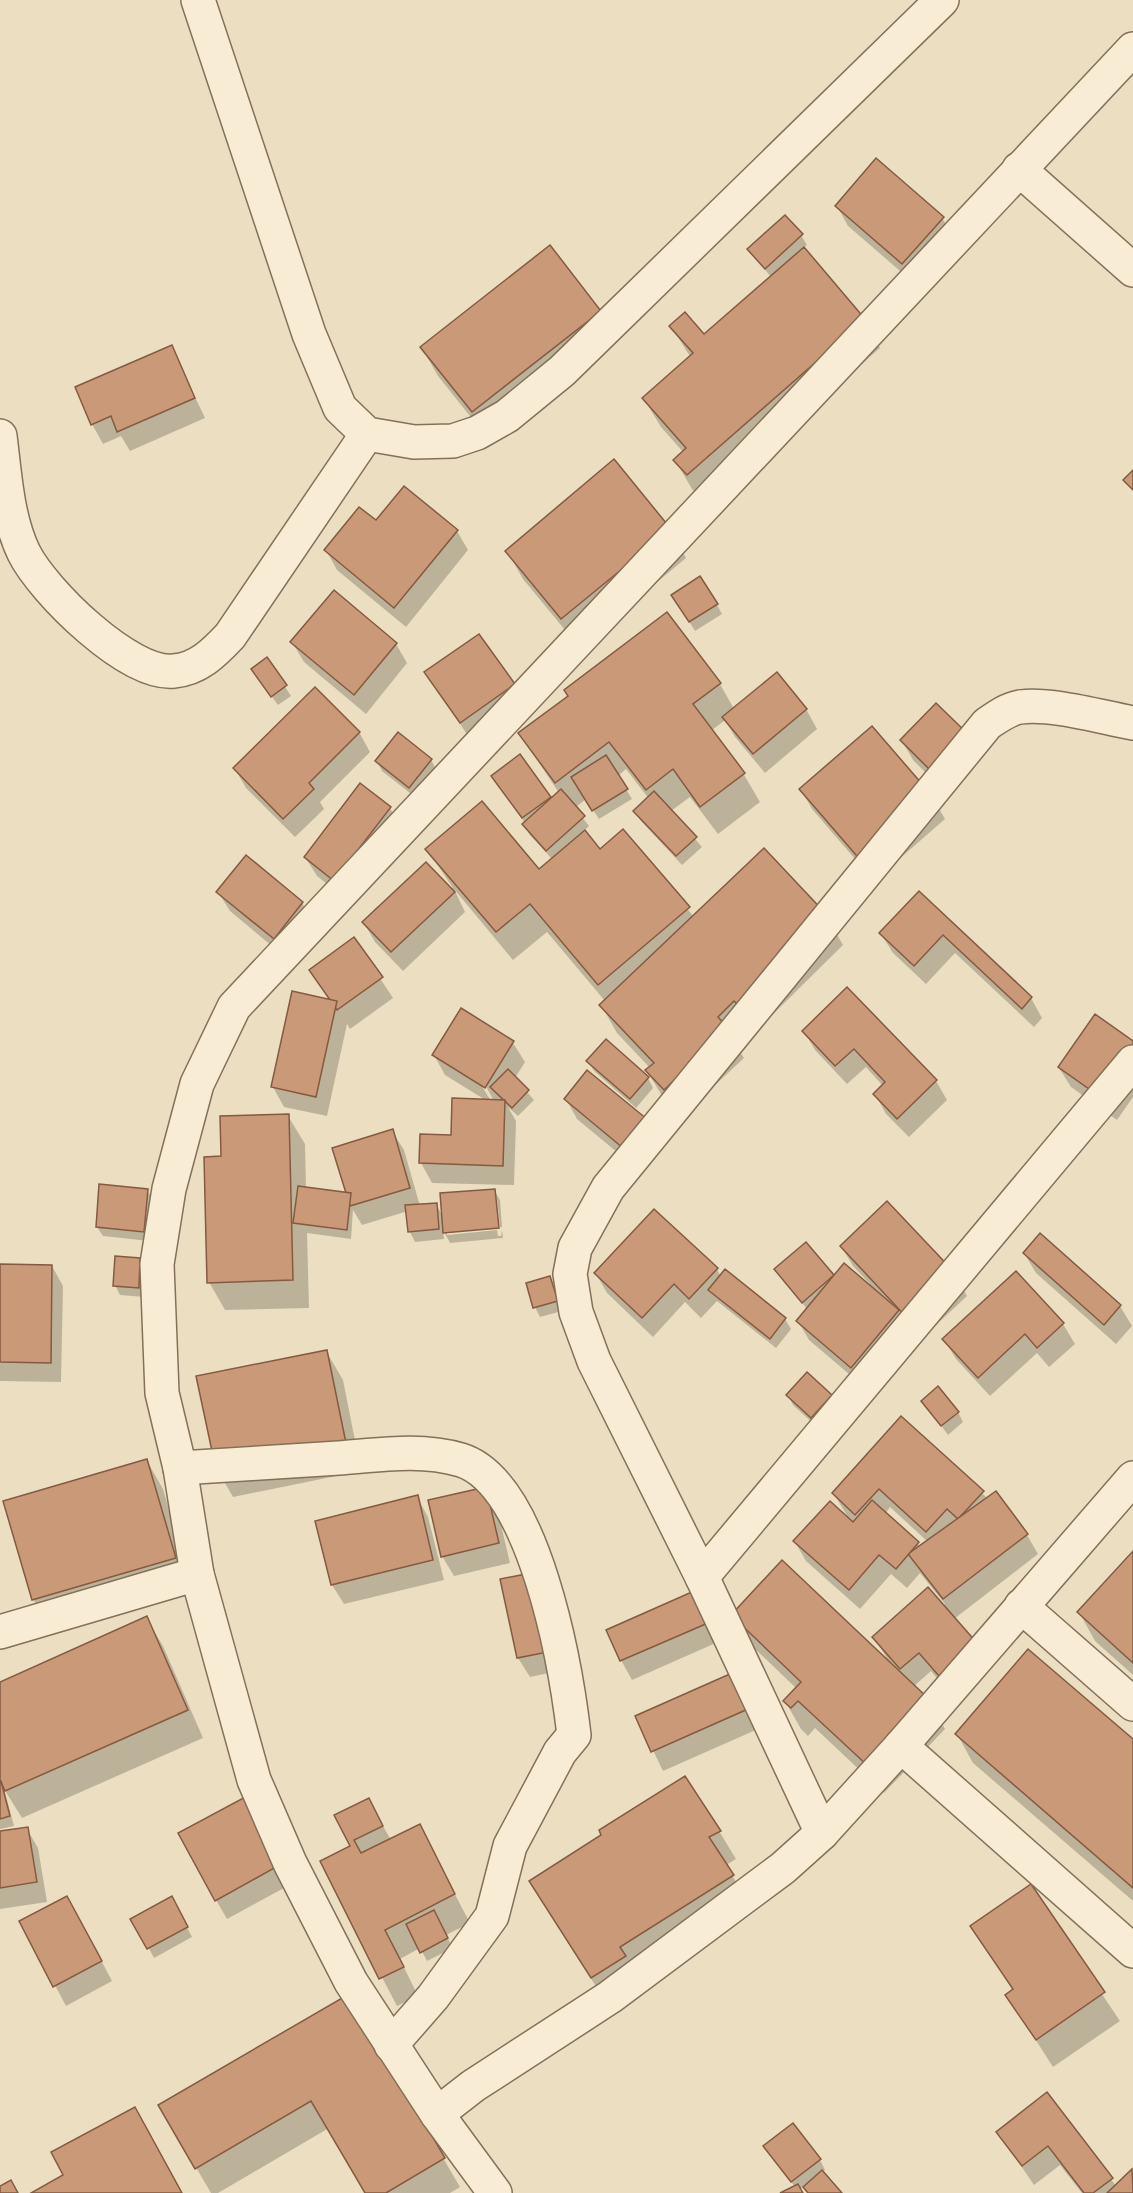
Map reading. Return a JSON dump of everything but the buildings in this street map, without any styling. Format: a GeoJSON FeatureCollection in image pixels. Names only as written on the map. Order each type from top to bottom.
{"type":"FeatureCollection","features":[{"type":"Feature","properties":{"kind":"street"},"geometry":{"type":"LineString","coordinates":[[198,0],[326,381],[340,408],[367,434],[414,442],[453,441],[477,433],[507,416],[562,371],[942,0]]}},
{"type":"Feature","properties":{"kind":"street"},"geometry":{"type":"LineString","coordinates":[[495,2193],[437,2114],[351,1982],[300,1883],[254,1780],[197,1574],[180,1468],[162,1393],[157,1264],[169,1189],[197,1084],[234,1007],[1020,169],[1130,56]]}},
{"type":"Feature","properties":{"kind":"street"},"geometry":{"type":"LineString","coordinates":[[1020,169],[1133,270]]}},
{"type":"Feature","properties":{"kind":"street"},"geometry":{"type":"LineString","coordinates":[[0,436],[14,527],[24,554],[42,581],[78,620],[141,665],[171,672],[191,668],[213,654],[230,636],[367,434]]}},
{"type":"Feature","properties":{"kind":"street"},"geometry":{"type":"LineString","coordinates":[[822,1833],[702,1577],[594,1361],[576,1312],[570,1274],[575,1248],[608,1188],[987,724],[1001,714],[1019,707],[1052,709],[1133,723]]}},
{"type":"Feature","properties":{"kind":"street"},"geometry":{"type":"LineString","coordinates":[[702,1577],[1133,1062]]}},
{"type":"Feature","properties":{"kind":"street"},"geometry":{"type":"LineString","coordinates":[[180,1468],[418,1453],[462,1460],[494,1480],[531,1544],[567,1679],[574,1735],[560,1752],[510,1846],[492,1916],[434,1997],[391,2045]]}},
{"type":"Feature","properties":{"kind":"street"},"geometry":{"type":"LineString","coordinates":[[437,2114],[473,2086],[610,1997],[783,1868],[822,1833],[902,1746],[1133,1478]]}},
{"type":"Feature","properties":{"kind":"street"},"geometry":{"type":"LineString","coordinates":[[0,1632],[197,1574]]}},
{"type":"Feature","properties":{"kind":"street"},"geometry":{"type":"LineString","coordinates":[[1021,1606],[1133,1704]]}},
{"type":"Feature","properties":{"kind":"street"},"geometry":{"type":"LineString","coordinates":[[902,1746],[1133,1951]]}}]}
